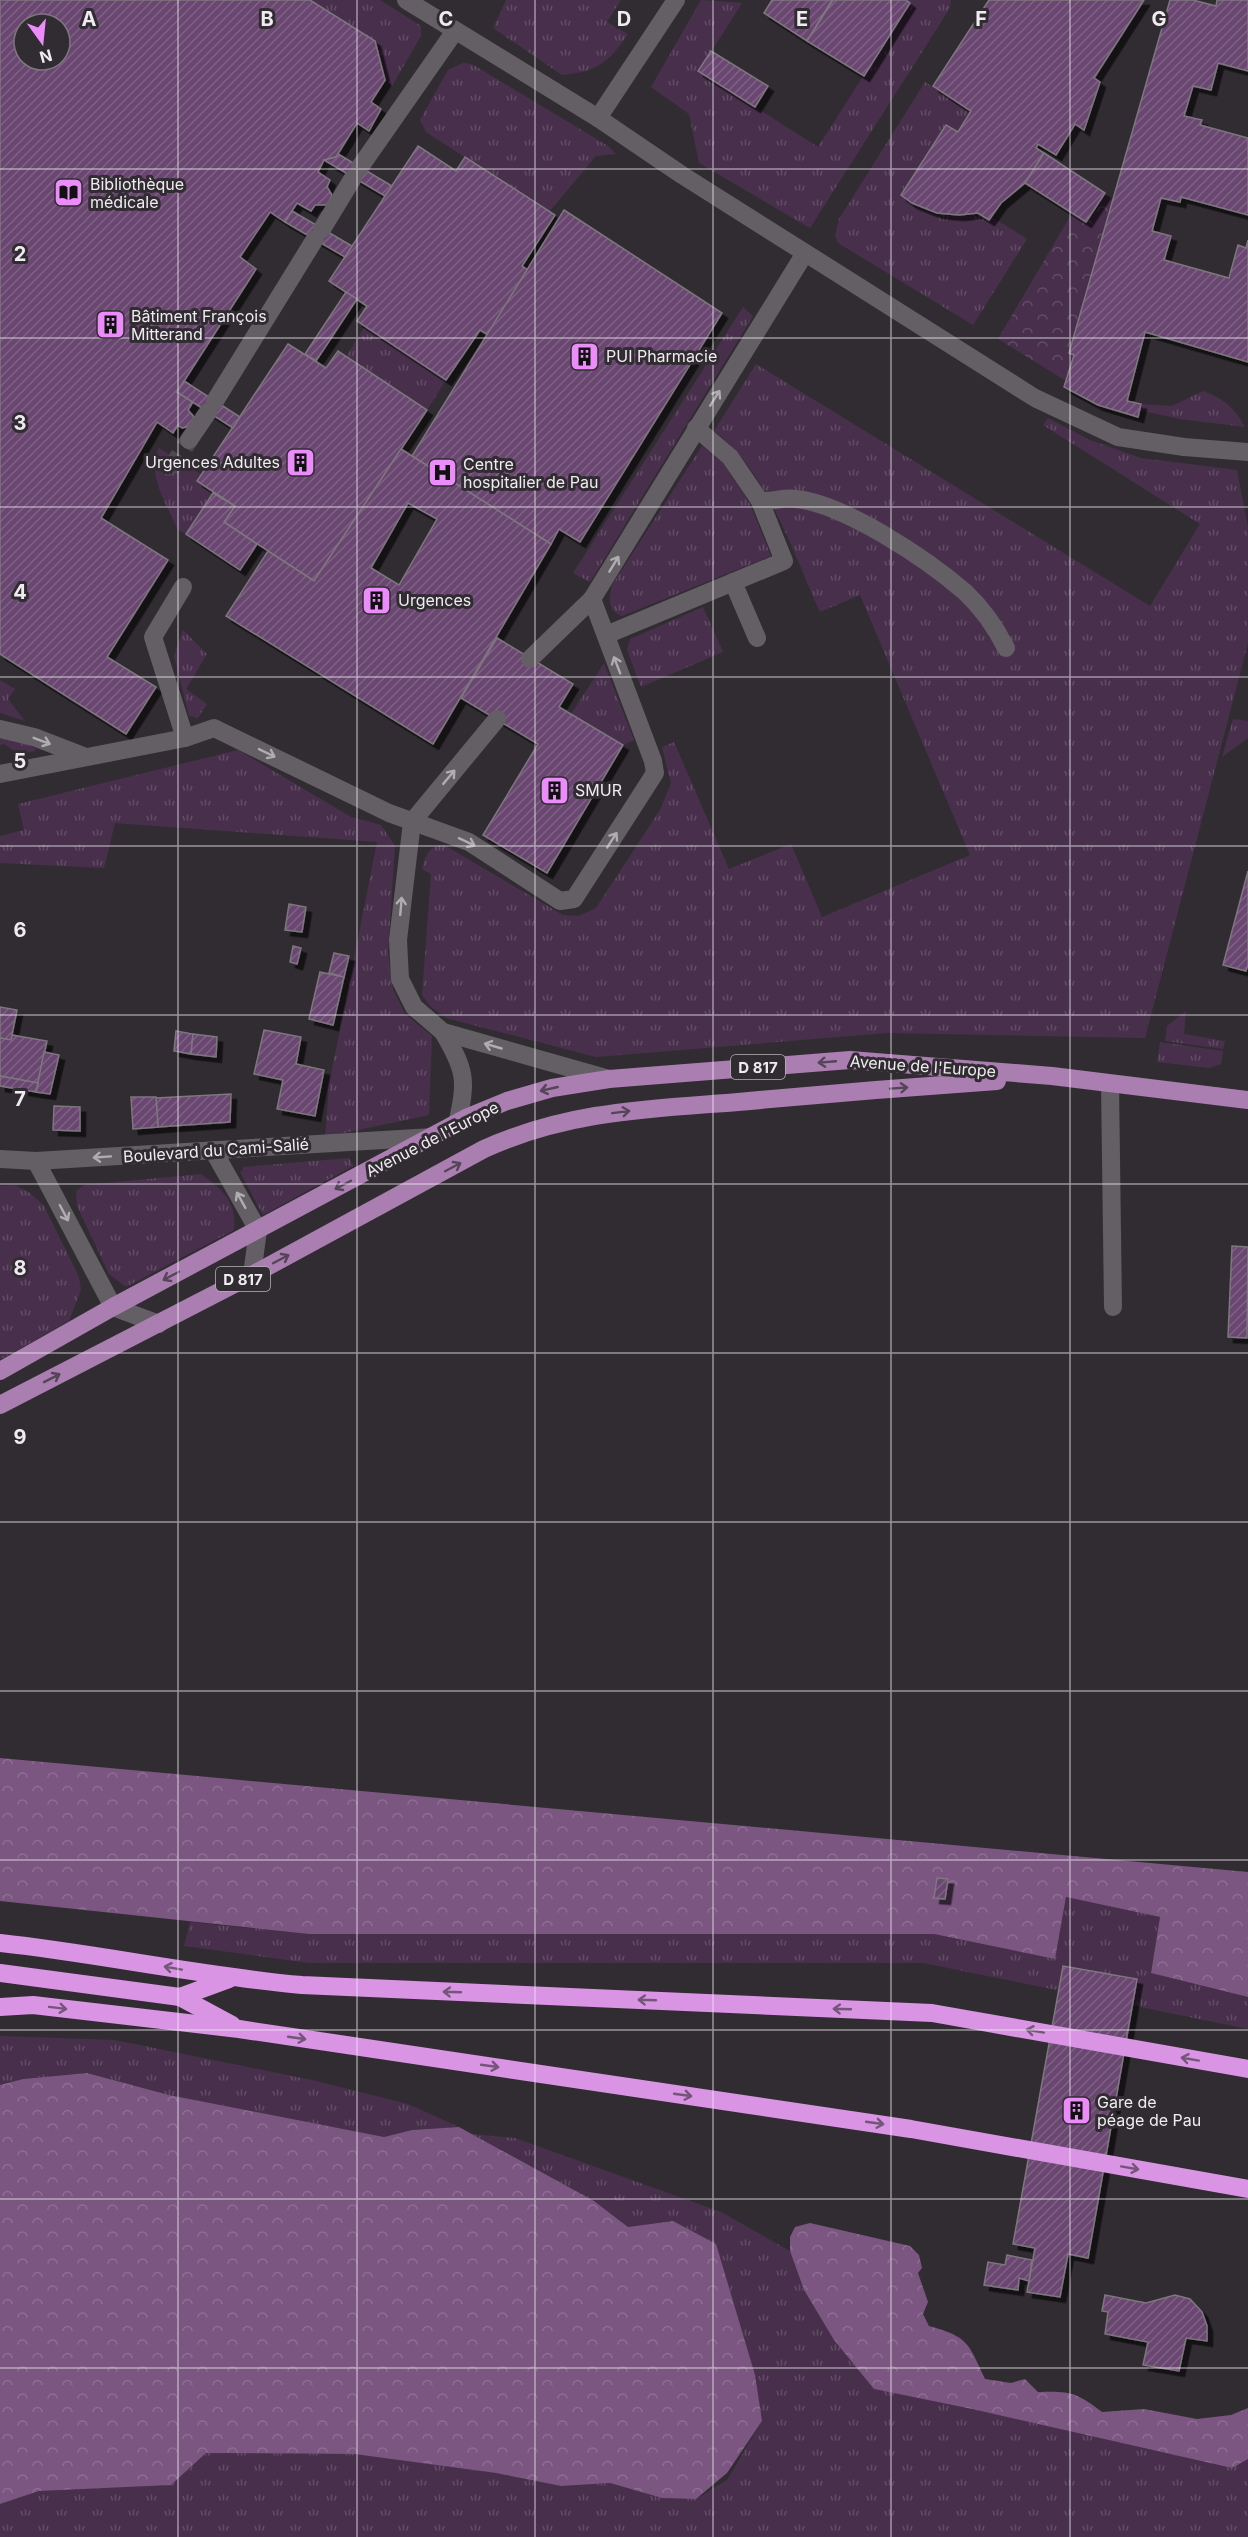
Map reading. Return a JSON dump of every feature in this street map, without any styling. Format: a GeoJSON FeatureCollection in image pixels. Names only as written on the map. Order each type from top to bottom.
{"type":"FeatureCollection","features":[{"type":"Feature","properties":{"kind":"highway"},"geometry":{"type":"LineString","coordinates":[[0,1943],[72,1951],[231,1978],[314,1986],[932,2013],[1248,2069]]}},
{"type":"Feature","properties":{"kind":"highway"},"geometry":{"type":"LineString","coordinates":[[0,1972],[180,1997],[239,2029]]}},
{"type":"Feature","properties":{"kind":"highway"},"geometry":{"type":"LineString","coordinates":[[180,1997],[231,1978]]}},
{"type":"Feature","properties":{"kind":"highway"},"geometry":{"type":"LineString","coordinates":[[0,2007],[33,2005],[239,2029],[911,2129],[1248,2189]]}},
{"type":"Feature","properties":{"kind":"main road","name":"Avenue de l'Europe"},"geometry":{"type":"LineString","coordinates":[[0,1371],[113,1307],[457,1124],[507,1101],[552,1088],[609,1080],[850,1060],[1052,1076],[1248,1100]]}},
{"type":"Feature","properties":{"kind":"main road","name":"Avenue de l'Europe"},"geometry":{"type":"LineString","coordinates":[[0,1405],[159,1324],[484,1149],[515,1135],[554,1123],[639,1110],[1052,1076]]}},
{"type":"Feature","properties":{"kind":"street"},"geometry":{"type":"LineString","coordinates":[[406,0],[598,117],[804,253],[1035,398],[1118,437],[1184,447],[1248,452]]}},
{"type":"Feature","properties":{"kind":"street"},"geometry":{"type":"LineString","coordinates":[[598,117],[676,0]]}},
{"type":"Feature","properties":{"kind":"street"},"geometry":{"type":"LineString","coordinates":[[189,440],[212,407],[357,172],[455,31]]}},
{"type":"Feature","properties":{"kind":"street"},"geometry":{"type":"LineString","coordinates":[[530,658],[592,599],[804,253]]}},
{"type":"Feature","properties":{"kind":"street"},"geometry":{"type":"LineString","coordinates":[[606,635],[784,561],[760,501],[730,457],[696,428]]}},
{"type":"Feature","properties":{"kind":"street"},"geometry":{"type":"LineString","coordinates":[[760,501],[796,498],[831,508],[880,532],[924,560],[966,594],[997,631],[1006,648]]}},
{"type":"Feature","properties":{"kind":"street"},"geometry":{"type":"LineString","coordinates":[[733,582],[757,638]]}},
{"type":"Feature","properties":{"kind":"street"},"geometry":{"type":"LineString","coordinates":[[183,587],[153,637],[185,738]]}},
{"type":"Feature","properties":{"kind":"street"},"geometry":{"type":"LineString","coordinates":[[0,774],[83,756],[185,738],[214,728],[412,822],[469,842],[560,901],[574,900],[655,773],[653,761],[592,599]]}},
{"type":"Feature","properties":{"kind":"street"},"geometry":{"type":"LineString","coordinates":[[457,1124],[465,1077],[456,1054],[443,1032],[414,1007],[400,979],[398,940],[412,822],[497,719]]}},
{"type":"Feature","properties":{"kind":"street"},"geometry":{"type":"LineString","coordinates":[[0,729],[34,737],[83,756]]}},
{"type":"Feature","properties":{"kind":"street"},"geometry":{"type":"LineString","coordinates":[[443,1032],[609,1080]]}},
{"type":"Feature","properties":{"kind":"street"},"geometry":{"type":"LineString","coordinates":[[1110,1084],[1113,1307]]}},
{"type":"Feature","properties":{"kind":"street","name":"Boulevard du Cami-Salié"},"geometry":{"type":"LineString","coordinates":[[0,1159],[36,1161],[433,1137]]}},
{"type":"Feature","properties":{"kind":"street"},"geometry":{"type":"LineString","coordinates":[[213,1150],[258,1230],[252,1275]]}},
{"type":"Feature","properties":{"kind":"street"},"geometry":{"type":"LineString","coordinates":[[36,1161],[113,1307],[159,1324]]}},
{"type":"Feature","properties":{"kind":"green space"},"geometry":{"type":"Polygon","coordinates":[[[310,0],[380,0],[421,26],[421,36],[392,86],[385,80],[375,41],[310,0]]]}},
{"type":"Feature","properties":{"kind":"green space"},"geometry":{"type":"Polygon","coordinates":[[[506,0],[621,0],[607,22],[628,34],[608,59],[601,64],[574,74],[562,75],[493,28],[506,0]]]}},
{"type":"Feature","properties":{"kind":"green space"},"geometry":{"type":"Polygon","coordinates":[[[701,0],[742,3],[699,71],[818,147],[910,3],[906,0],[951,0],[950,8],[810,228],[699,163],[689,114],[651,87],[701,0]]]}},
{"type":"Feature","properties":{"kind":"green space"},"geometry":{"type":"Polygon","coordinates":[[[463,63],[472,64],[608,146],[616,154],[596,156],[549,212],[426,132],[420,120],[448,70],[463,63]]]}},
{"type":"Feature","properties":{"kind":"green space"},"geometry":{"type":"Polygon","coordinates":[[[925,82],[971,111],[958,132],[946,125],[901,195],[928,210],[947,214],[978,213],[989,220],[992,217],[1027,239],[973,325],[838,243],[835,236],[839,219],[925,82]]]}},
{"type":"Feature","properties":{"kind":"green space"},"geometry":{"type":"Polygon","coordinates":[[[1105,193],[1113,200],[1066,381],[998,339],[1072,213],[1105,193]]]}},
{"type":"Feature","properties":{"kind":"green space"},"geometry":{"type":"Polygon","coordinates":[[[743,307],[753,316],[590,582],[573,573],[743,307]]]}},
{"type":"Feature","properties":{"kind":"green space"},"geometry":{"type":"Polygon","coordinates":[[[365,326],[446,380],[427,410],[346,357],[365,326]]]}},
{"type":"Feature","properties":{"kind":"green space"},"geometry":{"type":"Polygon","coordinates":[[[756,364],[1150,606],[1200,524],[1043,425],[1048,418],[1090,440],[1141,458],[1237,470],[1248,527],[1248,643],[1145,1038],[887,1033],[596,1057],[446,1018],[431,1007],[422,995],[431,874],[422,869],[431,849],[444,845],[563,915],[579,916],[596,908],[660,810],[671,783],[662,747],[674,742],[729,869],[791,844],[822,917],[970,855],[860,595],[820,612],[789,539],[764,490],[733,448],[714,431],[756,364]]]}},
{"type":"Feature","properties":{"kind":"green space"},"geometry":{"type":"Polygon","coordinates":[[[1203,391],[1228,404],[1245,427],[1180,419],[1139,410],[1141,404],[1172,406],[1203,391]]]}},
{"type":"Feature","properties":{"kind":"green space"},"geometry":{"type":"Polygon","coordinates":[[[702,446],[723,463],[750,504],[771,556],[622,616],[617,614],[610,604],[612,585],[702,446]]]}},
{"type":"Feature","properties":{"kind":"green space"},"geometry":{"type":"Polygon","coordinates":[[[159,448],[202,475],[198,481],[213,493],[186,534],[178,530],[156,479],[155,458],[159,448]]]}},
{"type":"Feature","properties":{"kind":"green space"},"geometry":{"type":"Polygon","coordinates":[[[703,607],[723,652],[641,687],[627,650],[630,639],[703,607]]]}},
{"type":"Feature","properties":{"kind":"green space"},"geometry":{"type":"Polygon","coordinates":[[[183,630],[207,654],[186,689],[207,704],[198,718],[189,716],[174,656],[183,630]]]}},
{"type":"Feature","properties":{"kind":"green space"},"geometry":{"type":"Polygon","coordinates":[[[604,663],[634,740],[623,745],[571,714],[604,663]]]}},
{"type":"Feature","properties":{"kind":"green space"},"geometry":{"type":"Polygon","coordinates":[[[0,680],[15,689],[8,699],[25,721],[0,713],[0,680]]]}},
{"type":"Feature","properties":{"kind":"green space"},"geometry":{"type":"Polygon","coordinates":[[[1233,719],[1248,721],[1248,738],[1222,757],[1233,719]]]}},
{"type":"Feature","properties":{"kind":"green space"},"geometry":{"type":"Polygon","coordinates":[[[16,735],[37,750],[21,755],[4,744],[0,745],[0,739],[16,735]]]}},
{"type":"Feature","properties":{"kind":"green space"},"geometry":{"type":"Polygon","coordinates":[[[238,750],[351,817],[381,825],[395,846],[388,953],[393,989],[405,1014],[432,1036],[429,1115],[325,1137],[329,1085],[377,842],[115,823],[104,868],[0,863],[0,836],[24,830],[18,804],[238,750]]]}},
{"type":"Feature","properties":{"kind":"green space"},"geometry":{"type":"Polygon","coordinates":[[[1186,1011],[1184,1034],[1225,1041],[1223,1049],[1165,1041],[1167,1026],[1186,1011]]]}},
{"type":"Feature","properties":{"kind":"green space"},"geometry":{"type":"Polygon","coordinates":[[[1160,1042],[1223,1051],[1221,1064],[1209,1068],[1157,1062],[1160,1042]]]}},
{"type":"Feature","properties":{"kind":"green space"},"geometry":{"type":"Polygon","coordinates":[[[349,1158],[353,1166],[263,1215],[240,1172],[243,1167],[349,1158]]]}},
{"type":"Feature","properties":{"kind":"green space"},"geometry":{"type":"Polygon","coordinates":[[[201,1174],[226,1197],[233,1212],[234,1230],[126,1287],[109,1274],[77,1206],[76,1191],[84,1185],[201,1174]]]}},
{"type":"Feature","properties":{"kind":"green space"},"geometry":{"type":"Polygon","coordinates":[[[15,1185],[30,1193],[44,1206],[79,1277],[81,1290],[69,1321],[0,1360],[0,1186],[15,1185]]]}},
{"type":"Feature","properties":{"kind":"green space"},"geometry":{"type":"Polygon","coordinates":[[[0,1758],[1248,1872],[1248,1997],[1151,1973],[1160,1917],[1066,1897],[1055,1959],[934,1934],[309,1934],[0,1901],[0,1758]]]}},
{"type":"Feature","properties":{"kind":"green space"},"geometry":{"type":"Polygon","coordinates":[[[1066,1897],[1160,1917],[1151,1973],[1248,1997],[1248,2029],[924,1963],[309,1963],[184,1946],[190,1922],[309,1934],[934,1934],[1055,1959],[1066,1897]]]}},
{"type":"Feature","properties":{"kind":"green space"},"geometry":{"type":"Polygon","coordinates":[[[0,2036],[115,2040],[312,2080],[408,2104],[459,2127],[412,2130],[384,2137],[169,2095],[87,2073],[23,2079],[0,2085],[0,2036]]]}},
{"type":"Feature","properties":{"kind":"green space"},"geometry":{"type":"Polygon","coordinates":[[[87,2073],[169,2095],[384,2137],[412,2130],[459,2127],[594,2201],[628,2227],[673,2221],[716,2244],[755,2375],[762,2421],[727,2473],[696,2499],[662,2498],[610,2483],[561,2486],[496,2473],[354,2454],[206,2453],[171,2485],[39,2491],[0,2504],[0,2085],[23,2079],[87,2073]]]}},
{"type":"Feature","properties":{"kind":"green space"},"geometry":{"type":"Polygon","coordinates":[[[472,2134],[515,2138],[721,2212],[790,2251],[804,2290],[834,2340],[874,2389],[1231,2468],[1248,2459],[1248,2537],[0,2537],[0,2504],[39,2491],[171,2485],[206,2453],[354,2454],[496,2473],[561,2486],[610,2483],[662,2498],[696,2499],[727,2480],[762,2421],[673,2221],[628,2227],[594,2201],[472,2134]]]}},
{"type":"Feature","properties":{"kind":"green space"},"geometry":{"type":"Polygon","coordinates":[[[810,2223],[910,2246],[919,2255],[922,2268],[918,2273],[928,2302],[923,2314],[929,2326],[952,2334],[966,2343],[985,2379],[1011,2383],[1025,2379],[1038,2392],[1072,2394],[1086,2400],[1102,2412],[1144,2409],[1197,2419],[1231,2415],[1248,2408],[1248,2459],[1232,2468],[874,2389],[834,2340],[804,2290],[790,2251],[790,2237],[795,2227],[810,2223]]]}},
{"type":"Feature","properties":{"kind":"building","name":"Bâtiment François Mitterand"},"geometry":{"type":"Polygon","coordinates":[[[0,0],[310,0],[375,41],[385,80],[371,102],[381,109],[369,131],[357,123],[336,157],[324,160],[318,172],[330,180],[327,187],[332,195],[327,205],[315,205],[311,211],[297,203],[285,222],[270,212],[240,257],[256,269],[177,392],[193,402],[188,410],[194,417],[191,426],[182,428],[178,425],[173,433],[157,422],[101,518],[168,560],[107,657],[156,687],[126,734],[0,654],[0,0]]]}},
{"type":"Feature","properties":{"kind":"building"},"geometry":{"type":"Polygon","coordinates":[[[772,0],[832,0],[807,41],[764,13],[772,0]]]}},
{"type":"Feature","properties":{"kind":"building"},"geometry":{"type":"Polygon","coordinates":[[[833,0],[906,0],[910,3],[864,76],[807,41],[833,0]]]}},
{"type":"Feature","properties":{"kind":"building"},"geometry":{"type":"Polygon","coordinates":[[[989,0],[1144,0],[1094,78],[1100,82],[1084,130],[1075,124],[1056,155],[1038,144],[1036,148],[1044,153],[1025,183],[1001,203],[989,220],[978,213],[959,215],[937,213],[912,203],[901,195],[946,125],[958,132],[971,111],[933,86],[989,0]]]}},
{"type":"Feature","properties":{"kind":"building"},"geometry":{"type":"Polygon","coordinates":[[[1170,0],[1193,0],[1216,6],[1217,0],[1248,0],[1248,71],[1218,63],[1211,90],[1193,86],[1184,116],[1202,120],[1200,125],[1248,138],[1248,215],[1181,197],[1180,202],[1161,198],[1152,231],[1171,236],[1164,260],[1229,278],[1238,245],[1246,248],[1248,240],[1248,362],[1145,332],[1127,401],[1141,404],[1138,417],[1098,405],[1064,387],[1074,355],[1069,353],[1170,0]]]}},
{"type":"Feature","properties":{"kind":"building"},"geometry":{"type":"Polygon","coordinates":[[[711,51],[768,86],[755,107],[698,71],[711,51]]]}},
{"type":"Feature","properties":{"kind":"building"},"geometry":{"type":"Polygon","coordinates":[[[418,146],[456,171],[465,157],[555,215],[522,266],[534,274],[493,338],[480,330],[446,380],[357,321],[367,306],[329,281],[418,146]]]}},
{"type":"Feature","properties":{"kind":"building"},"geometry":{"type":"Polygon","coordinates":[[[1044,153],[1105,193],[1086,222],[1025,183],[1044,153]]]}},
{"type":"Feature","properties":{"kind":"building"},"geometry":{"type":"Polygon","coordinates":[[[338,154],[392,186],[385,196],[324,160],[336,157],[338,154]]]}},
{"type":"Feature","properties":{"kind":"building","name":"PUI Pharmacie"},"geometry":{"type":"Polygon","coordinates":[[[564,210],[722,313],[580,542],[559,529],[551,544],[412,456],[564,210]]]}},
{"type":"Feature","properties":{"kind":"building"},"geometry":{"type":"Polygon","coordinates":[[[292,211],[352,246],[345,257],[285,222],[292,211]]]}},
{"type":"Feature","properties":{"kind":"building"},"geometry":{"type":"Polygon","coordinates":[[[346,292],[357,299],[316,361],[305,354],[346,292]]]}},
{"type":"Feature","properties":{"kind":"building","name":"Urgences Adultes"},"geometry":{"type":"Polygon","coordinates":[[[288,344],[326,368],[338,351],[427,410],[314,581],[224,522],[235,506],[197,481],[288,344]]]}},
{"type":"Feature","properties":{"kind":"building"},"geometry":{"type":"Polygon","coordinates":[[[184,381],[240,417],[233,428],[177,392],[184,381]]]}},
{"type":"Feature","properties":{"kind":"building","name":"Urgences"},"geometry":{"type":"Polygon","coordinates":[[[401,449],[551,544],[433,744],[226,616],[268,551],[314,581],[401,449]],[[408,503],[371,568],[399,585],[437,519],[408,503]]]}},
{"type":"Feature","properties":{"kind":"building"},"geometry":{"type":"Polygon","coordinates":[[[213,493],[235,506],[224,522],[257,544],[240,570],[186,534],[213,493]]]}},
{"type":"Feature","properties":{"kind":"building","name":"SMUR"},"geometry":{"type":"Polygon","coordinates":[[[497,638],[573,684],[559,707],[623,745],[547,873],[483,835],[538,744],[461,698],[497,638]]]}},
{"type":"Feature","properties":{"kind":"building"},"geometry":{"type":"Polygon","coordinates":[[[1248,871],[1248,965],[1246,971],[1223,965],[1248,871]]]}},
{"type":"Feature","properties":{"kind":"building"},"geometry":{"type":"Polygon","coordinates":[[[289,904],[306,907],[302,932],[285,930],[289,904]]]}},
{"type":"Feature","properties":{"kind":"building"},"geometry":{"type":"Polygon","coordinates":[[[293,946],[301,948],[297,964],[290,962],[293,946]]]}},
{"type":"Feature","properties":{"kind":"building"},"geometry":{"type":"Polygon","coordinates":[[[334,953],[349,956],[344,977],[329,973],[334,953]]]}},
{"type":"Feature","properties":{"kind":"building"},"geometry":{"type":"Polygon","coordinates":[[[320,972],[344,977],[333,1025],[309,1019],[320,972]]]}},
{"type":"Feature","properties":{"kind":"building"},"geometry":{"type":"Polygon","coordinates":[[[0,1007],[17,1010],[11,1040],[0,1038],[0,1007]]]}},
{"type":"Feature","properties":{"kind":"building"},"geometry":{"type":"Polygon","coordinates":[[[264,1030],[301,1037],[296,1064],[324,1070],[315,1116],[277,1109],[283,1080],[254,1074],[264,1030]]]}},
{"type":"Feature","properties":{"kind":"building"},"geometry":{"type":"Polygon","coordinates":[[[176,1031],[193,1034],[191,1054],[174,1051],[176,1031]]]}},
{"type":"Feature","properties":{"kind":"building"},"geometry":{"type":"Polygon","coordinates":[[[193,1034],[217,1037],[216,1057],[191,1054],[193,1034]]]}},
{"type":"Feature","properties":{"kind":"building"},"geometry":{"type":"Polygon","coordinates":[[[12,1035],[47,1041],[38,1083],[0,1076],[0,1038],[11,1040],[12,1035]]]}},
{"type":"Feature","properties":{"kind":"building"},"geometry":{"type":"Polygon","coordinates":[[[44,1052],[59,1055],[50,1094],[36,1092],[44,1052]]]}},
{"type":"Feature","properties":{"kind":"building"},"geometry":{"type":"Polygon","coordinates":[[[0,1076],[38,1083],[36,1092],[0,1086],[0,1076]]]}},
{"type":"Feature","properties":{"kind":"building"},"geometry":{"type":"Polygon","coordinates":[[[231,1094],[230,1122],[158,1127],[156,1098],[231,1094]]]}},
{"type":"Feature","properties":{"kind":"building"},"geometry":{"type":"Polygon","coordinates":[[[131,1097],[156,1097],[158,1127],[133,1129],[131,1097]]]}},
{"type":"Feature","properties":{"kind":"building"},"geometry":{"type":"Polygon","coordinates":[[[54,1106],[80,1107],[80,1131],[53,1130],[54,1106]]]}},
{"type":"Feature","properties":{"kind":"building"},"geometry":{"type":"Polygon","coordinates":[[[1232,1246],[1248,1247],[1247,1338],[1228,1337],[1232,1246]]]}},
{"type":"Feature","properties":{"kind":"building"},"geometry":{"type":"Polygon","coordinates":[[[937,1878],[948,1879],[945,1899],[934,1898],[937,1878]]]}},
{"type":"Feature","properties":{"kind":"building","name":"Gare de péage de Pau"},"geometry":{"type":"Polygon","coordinates":[[[1063,1966],[1137,1979],[1088,2258],[1068,2254],[1060,2297],[1027,2292],[1035,2248],[1013,2244],[1063,1966]]]}},
{"type":"Feature","properties":{"kind":"building"},"geometry":{"type":"Polygon","coordinates":[[[1007,2255],[1032,2260],[1029,2281],[1019,2278],[1018,2290],[984,2285],[988,2262],[1005,2265],[1007,2255]]]}},
{"type":"Feature","properties":{"kind":"building"},"geometry":{"type":"Polygon","coordinates":[[[1105,2295],[1146,2303],[1175,2295],[1190,2299],[1202,2312],[1207,2326],[1207,2341],[1186,2338],[1179,2371],[1143,2365],[1148,2342],[1105,2334],[1108,2312],[1102,2311],[1105,2295]]]}},
{"type":"Feature","properties":{"kind":"tunnel"},"geometry":{"type":"LineString","coordinates":[[170,470],[189,440]]}},
{"type":"Feature","properties":{"kind":"place","name":"Bibliothèque médicale"},"geometry":{"type":"Point","coordinates":[69,193]}},
{"type":"Feature","properties":{"kind":"place","name":"Bâtiment François Mitterand"},"geometry":{"type":"Point","coordinates":[110,325]}},
{"type":"Feature","properties":{"kind":"place","name":"PUI Pharmacie"},"geometry":{"type":"Point","coordinates":[585,356]}},
{"type":"Feature","properties":{"kind":"place","name":"Urgences Adultes"},"geometry":{"type":"Point","coordinates":[301,462]}},
{"type":"Feature","properties":{"kind":"place","name":"Centre hospitalier de Pau"},"geometry":{"type":"Point","coordinates":[442,473]}},
{"type":"Feature","properties":{"kind":"place","name":"Urgences"},"geometry":{"type":"Point","coordinates":[377,600]}},
{"type":"Feature","properties":{"kind":"place","name":"SMUR"},"geometry":{"type":"Point","coordinates":[554,790]}},
{"type":"Feature","properties":{"kind":"place","name":"Gare de péage de Pau"},"geometry":{"type":"Point","coordinates":[1076,2111]}}]}
